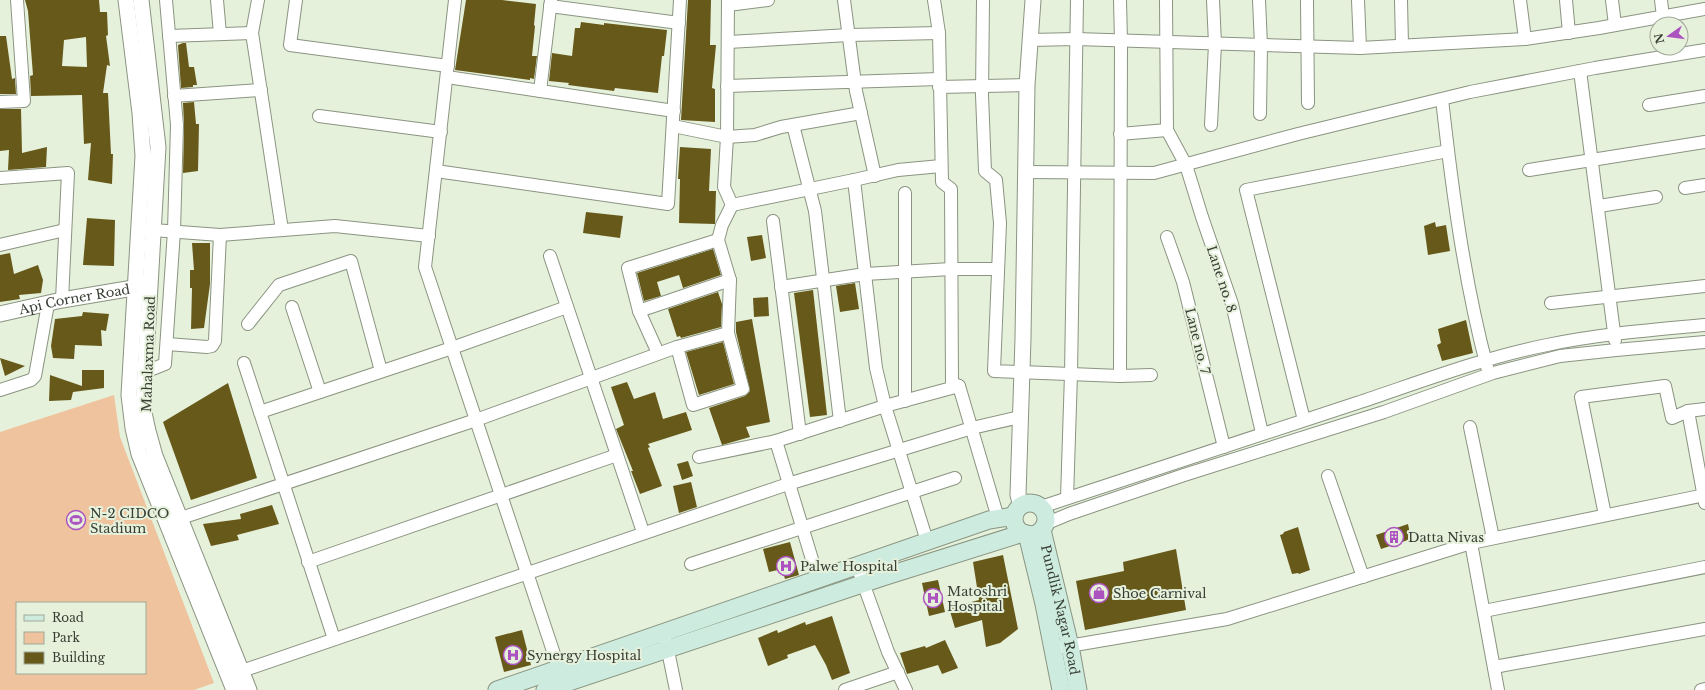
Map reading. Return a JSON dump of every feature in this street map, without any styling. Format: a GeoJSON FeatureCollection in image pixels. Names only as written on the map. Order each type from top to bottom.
{"type":"FeatureCollection","features":[{"type":"Feature","properties":{"kind":"main road"},"geometry":{"type":"LineString","coordinates":[[497,690],[1011,513],[1028,502],[1040,506],[1044,512],[1034,530],[864,583],[545,690]]}},
{"type":"Feature","properties":{"kind":"main road"},"geometry":{"type":"LineString","coordinates":[[1011,513],[1014,523],[1018,529],[1034,530]]}},
{"type":"Feature","properties":{"kind":"main road","name":"Pundlik Nagar Road"},"geometry":{"type":"LineString","coordinates":[[1034,530],[1070,646],[1078,690]]}},
{"type":"Feature","properties":{"kind":"main road","name":"Pundlik Nagar Road"},"geometry":{"type":"LineString","coordinates":[[1034,530],[1044,604],[1061,690]]}},
{"type":"Feature","properties":{"kind":"street"},"geometry":{"type":"LineString","coordinates":[[0,102],[24,101],[17,0]]}},
{"type":"Feature","properties":{"kind":"street","name":"Mahalaxma Road"},"geometry":{"type":"LineString","coordinates":[[126,0],[140,114],[143,156],[129,395],[133,428],[139,454],[235,673],[249,690]]}},
{"type":"Feature","properties":{"kind":"street","name":"Mahalaxma Road"},"geometry":{"type":"LineString","coordinates":[[141,0],[158,147],[143,408],[155,456],[180,518],[235,673],[234,690]]}},
{"type":"Feature","properties":{"kind":"street"},"geometry":{"type":"LineString","coordinates":[[145,372],[165,364],[174,231],[177,125],[166,0]]}},
{"type":"Feature","properties":{"kind":"street"},"geometry":{"type":"LineString","coordinates":[[217,0],[220,34]]}},
{"type":"Feature","properties":{"kind":"street"},"geometry":{"type":"LineString","coordinates":[[258,0],[252,33],[282,230]]}},
{"type":"Feature","properties":{"kind":"street"},"geometry":{"type":"LineString","coordinates":[[296,0],[290,46],[447,71],[540,91],[674,111]]}},
{"type":"Feature","properties":{"kind":"street"},"geometry":{"type":"LineString","coordinates":[[456,0],[425,267],[559,669]]}},
{"type":"Feature","properties":{"kind":"street"},"geometry":{"type":"LineString","coordinates":[[436,171],[668,204],[680,0]]}},
{"type":"Feature","properties":{"kind":"street"},"geometry":{"type":"LineString","coordinates":[[732,205],[724,187],[727,137],[728,2],[768,0]]}},
{"type":"Feature","properties":{"kind":"street"},"geometry":{"type":"LineString","coordinates":[[844,0],[854,82],[875,176]]}},
{"type":"Feature","properties":{"kind":"street"},"geometry":{"type":"LineString","coordinates":[[934,0],[939,33],[942,182],[951,189],[952,383],[959,386],[972,428],[1011,513]]}},
{"type":"Feature","properties":{"kind":"street"},"geometry":{"type":"LineString","coordinates":[[983,0],[982,86],[986,171],[996,180],[1000,223],[994,370],[1120,376],[1151,375]]}},
{"type":"Feature","properties":{"kind":"street"},"geometry":{"type":"LineString","coordinates":[[1011,513],[1018,495],[1022,372],[1027,85],[1033,0]]}},
{"type":"Feature","properties":{"kind":"street"},"geometry":{"type":"LineString","coordinates":[[1067,498],[1077,0]]}},
{"type":"Feature","properties":{"kind":"street"},"geometry":{"type":"LineString","coordinates":[[1120,0],[1120,376]]}},
{"type":"Feature","properties":{"kind":"street"},"geometry":{"type":"LineString","coordinates":[[1120,134],[1167,130],[1166,0]]}},
{"type":"Feature","properties":{"kind":"street"},"geometry":{"type":"LineString","coordinates":[[1211,125],[1215,44],[1213,0]]}},
{"type":"Feature","properties":{"kind":"street"},"geometry":{"type":"LineString","coordinates":[[1259,0],[1261,45],[1260,114]]}},
{"type":"Feature","properties":{"kind":"street"},"geometry":{"type":"LineString","coordinates":[[1307,0],[1308,103]]}},
{"type":"Feature","properties":{"kind":"street"},"geometry":{"type":"LineString","coordinates":[[1358,0],[1360,48]]}},
{"type":"Feature","properties":{"kind":"street"},"geometry":{"type":"LineString","coordinates":[[1400,0],[1402,45]]}},
{"type":"Feature","properties":{"kind":"street"},"geometry":{"type":"LineString","coordinates":[[1520,0],[1525,40]]}},
{"type":"Feature","properties":{"kind":"street"},"geometry":{"type":"LineString","coordinates":[[1566,0],[1569,33]]}},
{"type":"Feature","properties":{"kind":"street"},"geometry":{"type":"LineString","coordinates":[[1612,0],[1614,25]]}},
{"type":"Feature","properties":{"kind":"street"},"geometry":{"type":"LineString","coordinates":[[1661,0],[1663,16]]}},
{"type":"Feature","properties":{"kind":"street"},"geometry":{"type":"LineString","coordinates":[[540,91],[551,3],[679,23]]}},
{"type":"Feature","properties":{"kind":"street"},"geometry":{"type":"LineString","coordinates":[[1668,16],[1705,9]]}},
{"type":"Feature","properties":{"kind":"street"},"geometry":{"type":"LineString","coordinates":[[1030,40],[1076,39],[1360,48],[1525,40],[1649,19]]}},
{"type":"Feature","properties":{"kind":"street"},"geometry":{"type":"LineString","coordinates":[[169,36],[252,33]]}},
{"type":"Feature","properties":{"kind":"street"},"geometry":{"type":"LineString","coordinates":[[728,42],[849,35],[939,33]]}},
{"type":"Feature","properties":{"kind":"street"},"geometry":{"type":"LineString","coordinates":[[1025,172],[1154,173],[1298,134],[1470,92],[1580,71],[1705,50]]}},
{"type":"Feature","properties":{"kind":"street"},"geometry":{"type":"LineString","coordinates":[[1580,71],[1599,206],[1616,350]]}},
{"type":"Feature","properties":{"kind":"street"},"geometry":{"type":"LineString","coordinates":[[727,86],[854,82],[939,83],[982,86],[1027,85]]}},
{"type":"Feature","properties":{"kind":"street"},"geometry":{"type":"LineString","coordinates":[[174,96],[261,90]]}},
{"type":"Feature","properties":{"kind":"street"},"geometry":{"type":"LineString","coordinates":[[1649,105],[1705,96]]}},
{"type":"Feature","properties":{"kind":"street"},"geometry":{"type":"LineString","coordinates":[[1442,99],[1464,264],[1489,374]]}},
{"type":"Feature","properties":{"kind":"street"},"geometry":{"type":"LineString","coordinates":[[673,126],[727,137],[755,135],[780,127],[861,113]]}},
{"type":"Feature","properties":{"kind":"street"},"geometry":{"type":"LineString","coordinates":[[319,116],[441,132]]}},
{"type":"Feature","properties":{"kind":"street"},"geometry":{"type":"LineString","coordinates":[[793,125],[815,211],[840,420]]}},
{"type":"Feature","properties":{"kind":"street","name":"Lane no. 8"},"geometry":{"type":"LineString","coordinates":[[1167,130],[1186,165],[1232,304],[1262,433]]}},
{"type":"Feature","properties":{"kind":"street"},"geometry":{"type":"LineString","coordinates":[[1529,170],[1705,142]]}},
{"type":"Feature","properties":{"kind":"street"},"geometry":{"type":"LineString","coordinates":[[1304,420],[1246,190],[1448,151]]}},
{"type":"Feature","properties":{"kind":"street"},"geometry":{"type":"LineString","coordinates":[[732,205],[898,170],[941,166]]}},
{"type":"Feature","properties":{"kind":"street"},"geometry":{"type":"LineString","coordinates":[[0,178],[68,173],[65,230],[55,302],[35,376],[31,380],[0,390]]}},
{"type":"Feature","properties":{"kind":"street"},"geometry":{"type":"LineString","coordinates":[[854,180],[876,368],[885,406],[927,541]]}},
{"type":"Feature","properties":{"kind":"street"},"geometry":{"type":"LineString","coordinates":[[1685,188],[1705,185]]}},
{"type":"Feature","properties":{"kind":"street"},"geometry":{"type":"LineString","coordinates":[[905,193],[905,401]]}},
{"type":"Feature","properties":{"kind":"street"},"geometry":{"type":"LineString","coordinates":[[1599,206],[1656,197]]}},
{"type":"Feature","properties":{"kind":"street"},"geometry":{"type":"LineString","coordinates":[[677,347],[693,405],[743,389],[728,332],[730,280],[718,240],[722,225],[732,205]]}},
{"type":"Feature","properties":{"kind":"street"},"geometry":{"type":"LineString","coordinates":[[773,221],[800,434]]}},
{"type":"Feature","properties":{"kind":"street"},"geometry":{"type":"LineString","coordinates":[[153,230],[220,234],[335,226],[429,236]]}},
{"type":"Feature","properties":{"kind":"street"},"geometry":{"type":"LineString","coordinates":[[0,245],[65,230]]}},
{"type":"Feature","properties":{"kind":"street"},"geometry":{"type":"LineString","coordinates":[[167,344],[207,347],[212,346],[215,341],[220,234]]}},
{"type":"Feature","properties":{"kind":"street","name":"Lane no. 7"},"geometry":{"type":"LineString","coordinates":[[1167,237],[1183,282],[1224,447]]}},
{"type":"Feature","properties":{"kind":"street"},"geometry":{"type":"LineString","coordinates":[[658,354],[639,311],[628,268],[718,240]]}},
{"type":"Feature","properties":{"kind":"street"},"geometry":{"type":"LineString","coordinates":[[550,256],[643,532]]}},
{"type":"Feature","properties":{"kind":"street"},"geometry":{"type":"LineString","coordinates":[[248,324],[279,285],[351,261],[381,371]]}},
{"type":"Feature","properties":{"kind":"street"},"geometry":{"type":"LineString","coordinates":[[781,287],[865,274],[951,269],[998,269]]}},
{"type":"Feature","properties":{"kind":"street"},"geometry":{"type":"LineString","coordinates":[[639,311],[730,280]]}},
{"type":"Feature","properties":{"kind":"street","name":"Api Corner Road"},"geometry":{"type":"LineString","coordinates":[[0,314],[55,302],[150,286]]}},
{"type":"Feature","properties":{"kind":"street"},"geometry":{"type":"LineString","coordinates":[[1551,303],[1705,286]]}},
{"type":"Feature","properties":{"kind":"street"},"geometry":{"type":"LineString","coordinates":[[292,307],[320,392]]}},
{"type":"Feature","properties":{"kind":"street"},"geometry":{"type":"LineString","coordinates":[[260,412],[452,348],[567,307]]}},
{"type":"Feature","properties":{"kind":"street"},"geometry":{"type":"LineString","coordinates":[[1040,506],[1111,485],[1262,433],[1486,360],[1546,345],[1615,333],[1705,325]]}},
{"type":"Feature","properties":{"kind":"street"},"geometry":{"type":"LineString","coordinates":[[180,518],[476,420],[677,347],[728,332]]}},
{"type":"Feature","properties":{"kind":"street"},"geometry":{"type":"LineString","coordinates":[[1034,530],[1069,514],[1174,478],[1384,412],[1489,374],[1560,356],[1705,342]]}},
{"type":"Feature","properties":{"kind":"street"},"geometry":{"type":"LineString","coordinates":[[244,363],[334,639]]}},
{"type":"Feature","properties":{"kind":"street"},"geometry":{"type":"LineString","coordinates":[[699,457],[776,441],[885,406],[959,386]]}},
{"type":"Feature","properties":{"kind":"street"},"geometry":{"type":"LineString","coordinates":[[1605,515],[1581,397],[1665,386],[1672,418],[1688,411],[1705,409]]}},
{"type":"Feature","properties":{"kind":"street"},"geometry":{"type":"LineString","coordinates":[[1053,649],[1226,619],[1471,543],[1605,515],[1704,498],[1688,411]]}},
{"type":"Feature","properties":{"kind":"street"},"geometry":{"type":"LineString","coordinates":[[235,673],[643,532],[788,484],[972,428],[1020,418]]}},
{"type":"Feature","properties":{"kind":"street"},"geometry":{"type":"LineString","coordinates":[[1470,427],[1493,538]]}},
{"type":"Feature","properties":{"kind":"street"},"geometry":{"type":"LineString","coordinates":[[776,441],[818,579]]}},
{"type":"Feature","properties":{"kind":"street"},"geometry":{"type":"LineString","coordinates":[[308,562],[617,455]]}},
{"type":"Feature","properties":{"kind":"street"},"geometry":{"type":"LineString","coordinates":[[1170,465],[1174,478]]}},
{"type":"Feature","properties":{"kind":"street"},"geometry":{"type":"LineString","coordinates":[[1328,476],[1363,576]]}},
{"type":"Feature","properties":{"kind":"street"},"geometry":{"type":"LineString","coordinates":[[691,564],[955,478]]}},
{"type":"Feature","properties":{"kind":"street"},"geometry":{"type":"LineString","coordinates":[[1471,543],[1498,690]]}},
{"type":"Feature","properties":{"kind":"street"},"geometry":{"type":"LineString","coordinates":[[857,566],[888,652],[906,690]]}},
{"type":"Feature","properties":{"kind":"street"},"geometry":{"type":"LineString","coordinates":[[1484,611],[1705,567]]}},
{"type":"Feature","properties":{"kind":"street"},"geometry":{"type":"LineString","coordinates":[[1494,668],[1705,629]]}},
{"type":"Feature","properties":{"kind":"street"},"geometry":{"type":"LineString","coordinates":[[664,632],[676,690]]}},
{"type":"Feature","properties":{"kind":"street"},"geometry":{"type":"LineString","coordinates":[[845,690],[898,672]]}},
{"type":"Feature","properties":{"kind":"green space","name":"N-2 CIDCO Stadium"},"geometry":{"type":"Polygon","coordinates":[[[114,395],[120,437],[214,683],[194,690],[0,690],[0,432],[114,395]]]}},
{"type":"Feature","properties":{"kind":"building"},"geometry":{"type":"Polygon","coordinates":[[[25,0],[99,0],[100,12],[107,12],[108,35],[106,36],[110,66],[107,65],[103,93],[108,93],[111,154],[113,154],[112,184],[88,180],[91,143],[84,144],[82,95],[31,96],[30,76],[33,75],[28,11],[25,0]],[[86,37],[64,40],[62,66],[87,67],[86,37]]]}},
{"type":"Feature","properties":{"kind":"building"},"geometry":{"type":"Polygon","coordinates":[[[466,0],[502,0],[536,4],[532,56],[537,56],[534,79],[530,78],[530,80],[455,70],[466,0]]]}},
{"type":"Feature","properties":{"kind":"building"},"geometry":{"type":"Polygon","coordinates":[[[688,0],[711,0],[710,45],[716,45],[712,88],[715,89],[715,122],[681,120],[688,0]]]}},
{"type":"Feature","properties":{"kind":"building"},"geometry":{"type":"Polygon","coordinates":[[[581,22],[667,30],[664,56],[662,56],[658,93],[615,88],[614,91],[549,81],[552,53],[572,56],[575,28],[580,28],[581,22]]]}},
{"type":"Feature","properties":{"kind":"building"},"geometry":{"type":"Polygon","coordinates":[[[0,36],[6,36],[12,79],[15,78],[16,94],[0,94],[0,36]]]}},
{"type":"Feature","properties":{"kind":"building"},"geometry":{"type":"Polygon","coordinates":[[[186,43],[189,67],[194,67],[197,85],[193,85],[193,87],[181,88],[178,45],[186,43]]]}},
{"type":"Feature","properties":{"kind":"building"},"geometry":{"type":"Polygon","coordinates":[[[194,102],[196,124],[199,124],[198,171],[183,173],[183,103],[194,102]]]}},
{"type":"Feature","properties":{"kind":"building"},"geometry":{"type":"Polygon","coordinates":[[[0,109],[21,109],[22,153],[47,147],[46,167],[8,170],[9,150],[0,151],[0,109]]]}},
{"type":"Feature","properties":{"kind":"building"},"geometry":{"type":"Polygon","coordinates":[[[680,147],[711,149],[709,191],[716,191],[715,224],[679,223],[680,179],[678,179],[680,147]]]}},
{"type":"Feature","properties":{"kind":"building"},"geometry":{"type":"Polygon","coordinates":[[[586,212],[623,216],[620,238],[583,233],[586,212]]]}},
{"type":"Feature","properties":{"kind":"building"},"geometry":{"type":"Polygon","coordinates":[[[87,218],[115,220],[114,266],[83,265],[87,218]]]}},
{"type":"Feature","properties":{"kind":"building"},"geometry":{"type":"Polygon","coordinates":[[[1435,222],[1436,227],[1446,225],[1450,251],[1428,255],[1424,226],[1435,222]]]}},
{"type":"Feature","properties":{"kind":"building"},"geometry":{"type":"Polygon","coordinates":[[[762,235],[766,258],[751,261],[747,237],[762,235]]]}},
{"type":"Feature","properties":{"kind":"building"},"geometry":{"type":"Polygon","coordinates":[[[192,243],[210,243],[210,284],[204,328],[191,329],[192,288],[190,288],[190,270],[194,270],[192,243]]]}},
{"type":"Feature","properties":{"kind":"building"},"geometry":{"type":"Polygon","coordinates":[[[713,249],[721,275],[683,288],[679,275],[657,282],[661,296],[644,301],[637,273],[713,249]]]}},
{"type":"Feature","properties":{"kind":"building"},"geometry":{"type":"Polygon","coordinates":[[[10,253],[14,274],[38,265],[43,280],[41,293],[19,295],[20,299],[0,302],[0,255],[10,253]]]}},
{"type":"Feature","properties":{"kind":"building"},"geometry":{"type":"Polygon","coordinates":[[[855,283],[859,309],[840,312],[836,286],[855,283]]]}},
{"type":"Feature","properties":{"kind":"building"},"geometry":{"type":"Polygon","coordinates":[[[813,290],[827,415],[810,417],[794,293],[813,290]]]}},
{"type":"Feature","properties":{"kind":"building"},"geometry":{"type":"Polygon","coordinates":[[[718,292],[722,304],[721,327],[681,338],[680,336],[677,337],[668,309],[718,292]]]}},
{"type":"Feature","properties":{"kind":"building"},"geometry":{"type":"Polygon","coordinates":[[[768,297],[769,316],[754,317],[753,298],[768,297]]]}},
{"type":"Feature","properties":{"kind":"building"},"geometry":{"type":"Polygon","coordinates":[[[83,312],[109,314],[106,331],[101,330],[102,346],[75,345],[74,359],[53,358],[51,346],[55,319],[82,316],[83,312]]]}},
{"type":"Feature","properties":{"kind":"building"},"geometry":{"type":"Polygon","coordinates":[[[752,319],[770,422],[746,427],[750,437],[722,445],[709,408],[745,396],[750,391],[736,332],[736,322],[752,319]]]}},
{"type":"Feature","properties":{"kind":"building"},"geometry":{"type":"Polygon","coordinates":[[[1466,320],[1473,353],[1442,361],[1437,345],[1441,343],[1438,329],[1466,320]]]}},
{"type":"Feature","properties":{"kind":"building"},"geometry":{"type":"Polygon","coordinates":[[[723,342],[734,384],[699,395],[686,352],[723,342]]]}},
{"type":"Feature","properties":{"kind":"building"},"geometry":{"type":"Polygon","coordinates":[[[0,358],[25,366],[5,376],[0,358]]]}},
{"type":"Feature","properties":{"kind":"building"},"geometry":{"type":"Polygon","coordinates":[[[82,370],[104,370],[104,388],[73,392],[71,400],[49,401],[50,375],[82,386],[82,370]]]}},
{"type":"Feature","properties":{"kind":"building"},"geometry":{"type":"Polygon","coordinates":[[[627,382],[634,399],[655,392],[663,419],[686,412],[692,430],[648,444],[650,447],[648,448],[662,486],[640,494],[631,471],[633,471],[616,429],[624,425],[611,387],[627,382]]]}},
{"type":"Feature","properties":{"kind":"building"},"geometry":{"type":"Polygon","coordinates":[[[228,383],[257,478],[191,500],[163,422],[228,383]]]}},
{"type":"Feature","properties":{"kind":"building"},"geometry":{"type":"Polygon","coordinates":[[[688,461],[693,476],[682,480],[677,464],[688,461]]]}},
{"type":"Feature","properties":{"kind":"building"},"geometry":{"type":"Polygon","coordinates":[[[691,482],[697,507],[679,513],[673,486],[691,482]]]}},
{"type":"Feature","properties":{"kind":"building"},"geometry":{"type":"Polygon","coordinates":[[[272,505],[279,524],[237,535],[239,540],[211,546],[203,524],[241,519],[240,514],[272,505]]]}},
{"type":"Feature","properties":{"kind":"building","name":"Datta Nivas"},"geometry":{"type":"Polygon","coordinates":[[[1408,524],[1411,539],[1381,549],[1376,535],[1408,524]]]}},
{"type":"Feature","properties":{"kind":"building"},"geometry":{"type":"Polygon","coordinates":[[[1298,527],[1310,570],[1299,574],[1292,574],[1280,535],[1298,527]]]}},
{"type":"Feature","properties":{"kind":"building"},"geometry":{"type":"Polygon","coordinates":[[[790,542],[799,575],[785,579],[782,569],[769,572],[763,549],[790,542]]]}},
{"type":"Feature","properties":{"kind":"building"},"geometry":{"type":"Polygon","coordinates":[[[1176,549],[1186,610],[1085,630],[1076,581],[1124,571],[1123,562],[1176,549]]]}},
{"type":"Feature","properties":{"kind":"building"},"geometry":{"type":"Polygon","coordinates":[[[1003,555],[1018,629],[1000,643],[986,647],[982,620],[955,628],[949,608],[979,600],[973,562],[1003,555]]]}},
{"type":"Feature","properties":{"kind":"building"},"geometry":{"type":"Polygon","coordinates":[[[938,580],[945,612],[929,616],[922,583],[938,580]]]}},
{"type":"Feature","properties":{"kind":"building"},"geometry":{"type":"Polygon","coordinates":[[[832,616],[850,673],[832,680],[815,645],[787,655],[788,658],[768,666],[758,638],[777,630],[778,633],[805,622],[806,625],[832,616]]]}},
{"type":"Feature","properties":{"kind":"building"},"geometry":{"type":"Polygon","coordinates":[[[522,630],[531,665],[504,672],[495,637],[522,630]]]}},
{"type":"Feature","properties":{"kind":"building"},"geometry":{"type":"Polygon","coordinates":[[[945,640],[958,668],[942,674],[938,665],[907,674],[900,653],[925,646],[926,648],[945,640]]]}},
{"type":"Feature","properties":{"kind":"place","name":"N-2 CIDCO Stadium"},"geometry":{"type":"Point","coordinates":[76,520]}},
{"type":"Feature","properties":{"kind":"place","name":"Datta Nivas"},"geometry":{"type":"Point","coordinates":[1394,537]}},
{"type":"Feature","properties":{"kind":"place","name":"Palwe Hospital"},"geometry":{"type":"Point","coordinates":[786,566]}},
{"type":"Feature","properties":{"kind":"place","name":"Shoe Carnival"},"geometry":{"type":"Point","coordinates":[1099,593]}},
{"type":"Feature","properties":{"kind":"place","name":"Matoshri Hospital"},"geometry":{"type":"Point","coordinates":[933,598]}},
{"type":"Feature","properties":{"kind":"place","name":"Synergy Hospital"},"geometry":{"type":"Point","coordinates":[513,655]}}]}
